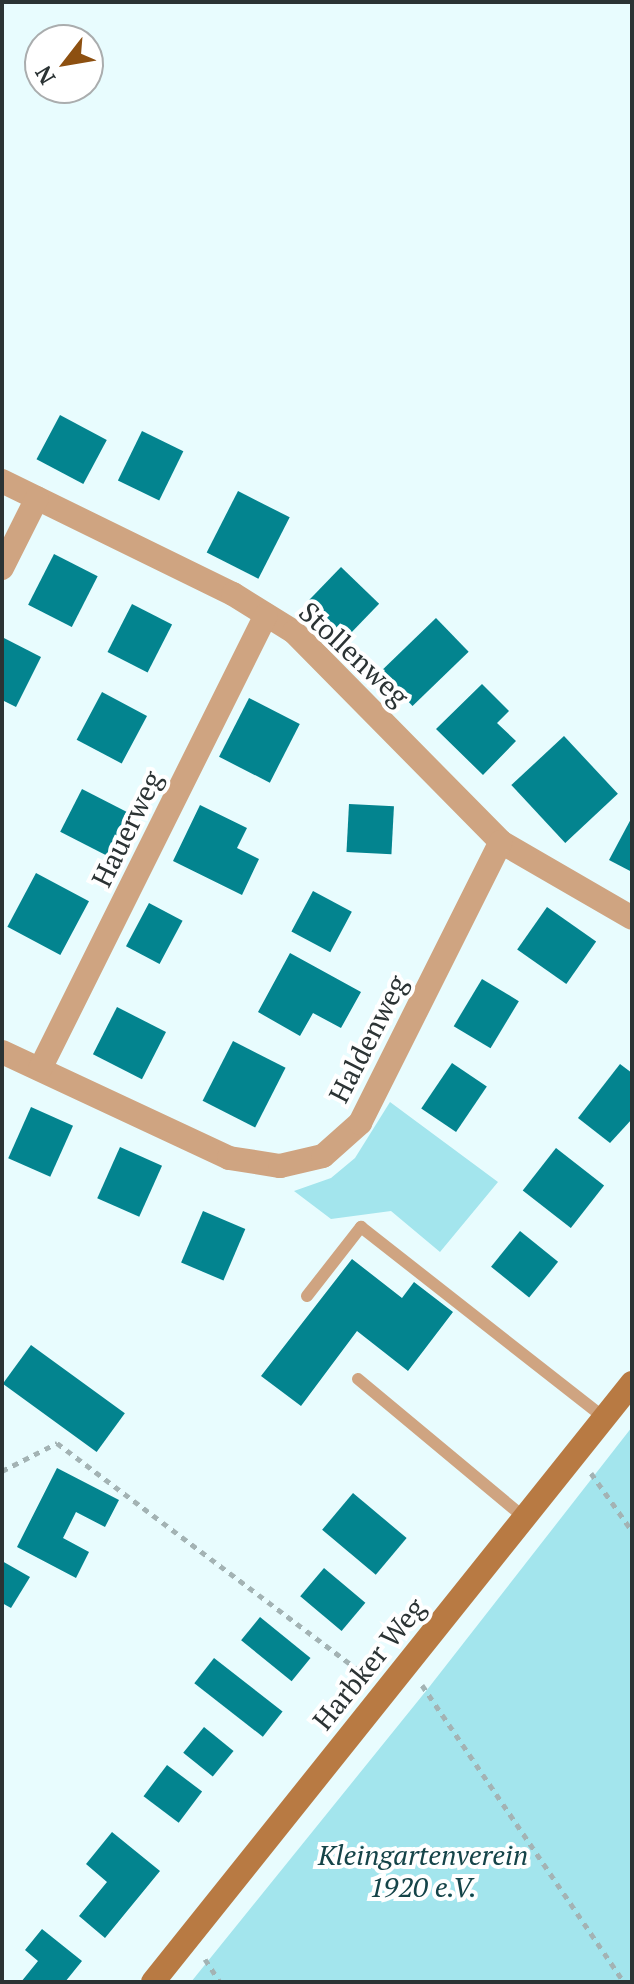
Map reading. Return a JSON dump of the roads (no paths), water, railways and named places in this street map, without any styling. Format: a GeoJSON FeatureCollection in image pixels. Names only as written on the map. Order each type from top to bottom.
{"type":"FeatureCollection","features":[{"type":"Feature","properties":{"kind":"main road","name":"Harbker Weg"},"geometry":{"type":"LineString","coordinates":[[153,1982],[632,1383]]}},
{"type":"Feature","properties":{"kind":"street","name":"Stollenweg"},"geometry":{"type":"LineString","coordinates":[[2,481],[266,615],[324,660],[501,842],[632,918]]}},
{"type":"Feature","properties":{"kind":"street"},"geometry":{"type":"LineString","coordinates":[[2,568],[37,498]]}},
{"type":"Feature","properties":{"kind":"street","name":"Hauerweg"},"geometry":{"type":"LineString","coordinates":[[40,1069],[266,615]]}},
{"type":"Feature","properties":{"kind":"street","name":"Haldenweg"},"geometry":{"type":"LineString","coordinates":[[2,1052],[229,1158],[280,1166],[323,1156],[360,1123],[501,842]]}},
{"type":"Feature","properties":{"kind":"lane"},"geometry":{"type":"LineString","coordinates":[[307,1296],[361,1227],[605,1418]]}},
{"type":"Feature","properties":{"kind":"lane"},"geometry":{"type":"LineString","coordinates":[[358,1379],[525,1518]]}},
{"type":"Feature","properties":{"kind":"park label","name":"Kleingartenverein 1920 e.V."},"geometry":{"type":"Point","coordinates":[423,1871]}}]}
